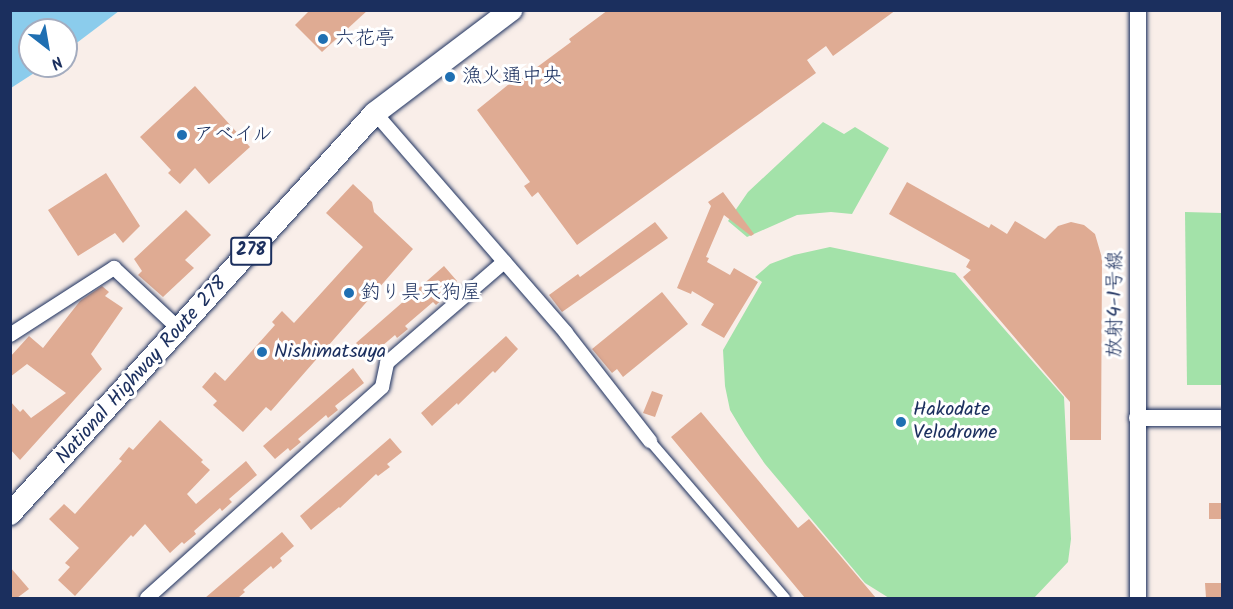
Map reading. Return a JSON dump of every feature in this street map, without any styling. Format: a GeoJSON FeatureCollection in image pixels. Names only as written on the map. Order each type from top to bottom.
{"type":"FeatureCollection","features":[{"type":"Feature","properties":{"kind":"highway","name":"National Highway Route 278"},"geometry":{"type":"LineString","coordinates":[[10,514],[375,113],[511,10]]}},
{"type":"Feature","properties":{"kind":"street","name":"放射4-1号線"},"geometry":{"type":"LineString","coordinates":[[1138,10],[1138,598]]}},
{"type":"Feature","properties":{"kind":"street"},"geometry":{"type":"LineString","coordinates":[[375,113],[566,333],[650,441],[784,598]]}},
{"type":"Feature","properties":{"kind":"street"},"geometry":{"type":"LineString","coordinates":[[147,598],[382,387],[387,363],[504,262]]}},
{"type":"Feature","properties":{"kind":"street"},"geometry":{"type":"LineString","coordinates":[[10,335],[114,268],[179,329]]}},
{"type":"Feature","properties":{"kind":"street"},"geometry":{"type":"LineString","coordinates":[[1137,418],[1222,418]]}},
{"type":"Feature","properties":{"kind":"green space"},"geometry":{"type":"Polygon","coordinates":[[[823,122],[844,134],[855,127],[889,148],[852,214],[831,212],[797,215],[747,237],[728,221],[748,192],[823,122]]]}},
{"type":"Feature","properties":{"kind":"green space"},"geometry":{"type":"Polygon","coordinates":[[[1185,212],[1222,213],[1222,385],[1187,385],[1185,212]]]}},
{"type":"Feature","properties":{"kind":"green space","name":"Hakodate Velodrome"},"geometry":{"type":"Polygon","coordinates":[[[830,247],[955,273],[1064,397],[1071,539],[1068,562],[1034,598],[889,598],[865,583],[765,464],[730,410],[725,386],[723,350],[762,282],[755,277],[770,264],[794,255],[830,247]]]}},
{"type":"Feature","properties":{"kind":"water"},"geometry":{"type":"Polygon","coordinates":[[[11,10],[119,10],[78,42],[78,18],[18,18],[18,78],[26,78],[11,88],[11,10]]]}},
{"type":"Feature","properties":{"kind":"building","name":"六花亭"},"geometry":{"type":"Polygon","coordinates":[[[310,10],[368,10],[322,52],[295,25],[310,10]]]}},
{"type":"Feature","properties":{"kind":"building"},"geometry":{"type":"Polygon","coordinates":[[[608,10],[896,10],[833,56],[826,46],[807,60],[816,73],[577,245],[538,192],[532,197],[524,186],[530,182],[477,110],[519,76],[521,79],[571,42],[569,39],[608,10]]]}},
{"type":"Feature","properties":{"kind":"building","name":"アベイル"},"geometry":{"type":"Polygon","coordinates":[[[195,86],[250,147],[209,184],[195,168],[180,184],[168,173],[171,170],[140,137],[195,86]]]}},
{"type":"Feature","properties":{"kind":"building"},"geometry":{"type":"Polygon","coordinates":[[[106,173],[140,226],[123,243],[115,233],[78,256],[48,210],[106,173]]]}},
{"type":"Feature","properties":{"kind":"building"},"geometry":{"type":"Polygon","coordinates":[[[907,182],[989,228],[991,224],[1007,234],[1015,221],[1045,239],[1058,226],[1071,222],[1084,225],[1095,234],[1102,258],[1101,440],[1070,440],[1070,402],[963,277],[971,270],[966,267],[970,260],[889,214],[907,182]]]}},
{"type":"Feature","properties":{"kind":"building"},"geometry":{"type":"Polygon","coordinates":[[[353,184],[372,202],[374,212],[413,249],[271,411],[266,407],[243,432],[213,405],[217,401],[202,387],[215,372],[225,381],[275,325],[272,322],[282,311],[294,323],[363,247],[326,213],[353,184]]]}},
{"type":"Feature","properties":{"kind":"building"},"geometry":{"type":"Polygon","coordinates":[[[723,192],[754,234],[751,236],[724,215],[706,257],[709,258],[707,262],[730,275],[734,268],[758,282],[724,338],[701,325],[714,304],[692,291],[691,294],[677,288],[711,206],[708,202],[723,192]]]}},
{"type":"Feature","properties":{"kind":"building"},"geometry":{"type":"Polygon","coordinates":[[[186,210],[211,235],[185,260],[194,268],[163,297],[138,275],[142,271],[134,259],[186,210]]]}},
{"type":"Feature","properties":{"kind":"building"},"geometry":{"type":"Polygon","coordinates":[[[655,222],[668,238],[562,312],[549,295],[578,274],[580,277],[655,222]]]}},
{"type":"Feature","properties":{"kind":"building"},"geometry":{"type":"Polygon","coordinates":[[[444,266],[457,281],[444,293],[446,296],[436,305],[433,302],[405,326],[408,329],[397,338],[395,335],[369,357],[356,343],[444,266]]]}},
{"type":"Feature","properties":{"kind":"building"},"geometry":{"type":"Polygon","coordinates":[[[102,286],[109,292],[105,296],[123,308],[91,354],[102,369],[20,460],[10,449],[10,401],[20,412],[23,409],[31,418],[66,393],[27,364],[10,377],[10,357],[29,336],[43,348],[80,301],[102,286]]]}},
{"type":"Feature","properties":{"kind":"building"},"geometry":{"type":"Polygon","coordinates":[[[662,292],[688,324],[623,377],[617,369],[612,373],[592,349],[662,292]]]}},
{"type":"Feature","properties":{"kind":"building"},"geometry":{"type":"Polygon","coordinates":[[[506,336],[518,349],[495,373],[493,371],[458,405],[457,403],[432,426],[421,413],[506,336]]]}},
{"type":"Feature","properties":{"kind":"building"},"geometry":{"type":"Polygon","coordinates":[[[353,368],[364,383],[335,406],[338,410],[328,418],[326,415],[298,439],[301,442],[290,451],[288,448],[275,459],[263,446],[353,368]]]}},
{"type":"Feature","properties":{"kind":"building"},"geometry":{"type":"Polygon","coordinates":[[[652,391],[663,395],[655,417],[643,413],[652,391]]]}},
{"type":"Feature","properties":{"kind":"building"},"geometry":{"type":"Polygon","coordinates":[[[701,412],[798,528],[809,519],[876,598],[805,598],[671,437],[701,412]]]}},
{"type":"Feature","properties":{"kind":"building"},"geometry":{"type":"Polygon","coordinates":[[[160,420],[203,460],[201,462],[210,470],[187,494],[196,504],[246,461],[257,475],[229,499],[232,502],[222,511],[220,508],[194,531],[196,534],[184,544],[182,542],[170,553],[145,524],[133,537],[131,535],[75,596],[58,580],[70,567],[65,563],[79,548],[49,519],[64,504],[75,514],[122,461],[119,459],[129,447],[133,450],[160,420]]]}},
{"type":"Feature","properties":{"kind":"building"},"geometry":{"type":"Polygon","coordinates":[[[390,438],[402,452],[387,464],[390,467],[378,476],[376,474],[340,508],[311,530],[300,516],[390,438]]]}},
{"type":"Feature","properties":{"kind":"building"},"geometry":{"type":"Polygon","coordinates":[[[1209,503],[1222,503],[1222,519],[1209,519],[1209,503]]]}},
{"type":"Feature","properties":{"kind":"building"},"geometry":{"type":"Polygon","coordinates":[[[282,532],[294,546],[280,558],[282,561],[273,569],[271,566],[243,590],[245,592],[238,598],[205,598],[282,532]]]}},
{"type":"Feature","properties":{"kind":"building"},"geometry":{"type":"Polygon","coordinates":[[[10,567],[29,589],[17,598],[10,598],[10,567]]]}},
{"type":"Feature","properties":{"kind":"building"},"geometry":{"type":"Polygon","coordinates":[[[1205,583],[1222,583],[1222,598],[1206,598],[1205,583]]]}},
{"type":"Feature","properties":{"kind":"place","name":"六花亭"},"geometry":{"type":"Point","coordinates":[323,39]}},
{"type":"Feature","properties":{"kind":"place","name":"漁火通中央"},"geometry":{"type":"Point","coordinates":[450,77]}},
{"type":"Feature","properties":{"kind":"place","name":"アベイル"},"geometry":{"type":"Point","coordinates":[182,135]}},
{"type":"Feature","properties":{"kind":"place","name":"釣り具天狗屋"},"geometry":{"type":"Point","coordinates":[349,293]}},
{"type":"Feature","properties":{"kind":"place","name":"Nishimatsuya"},"geometry":{"type":"Point","coordinates":[262,352]}},
{"type":"Feature","properties":{"kind":"place","name":"Hakodate Velodrome"},"geometry":{"type":"Point","coordinates":[901,422]}}]}
